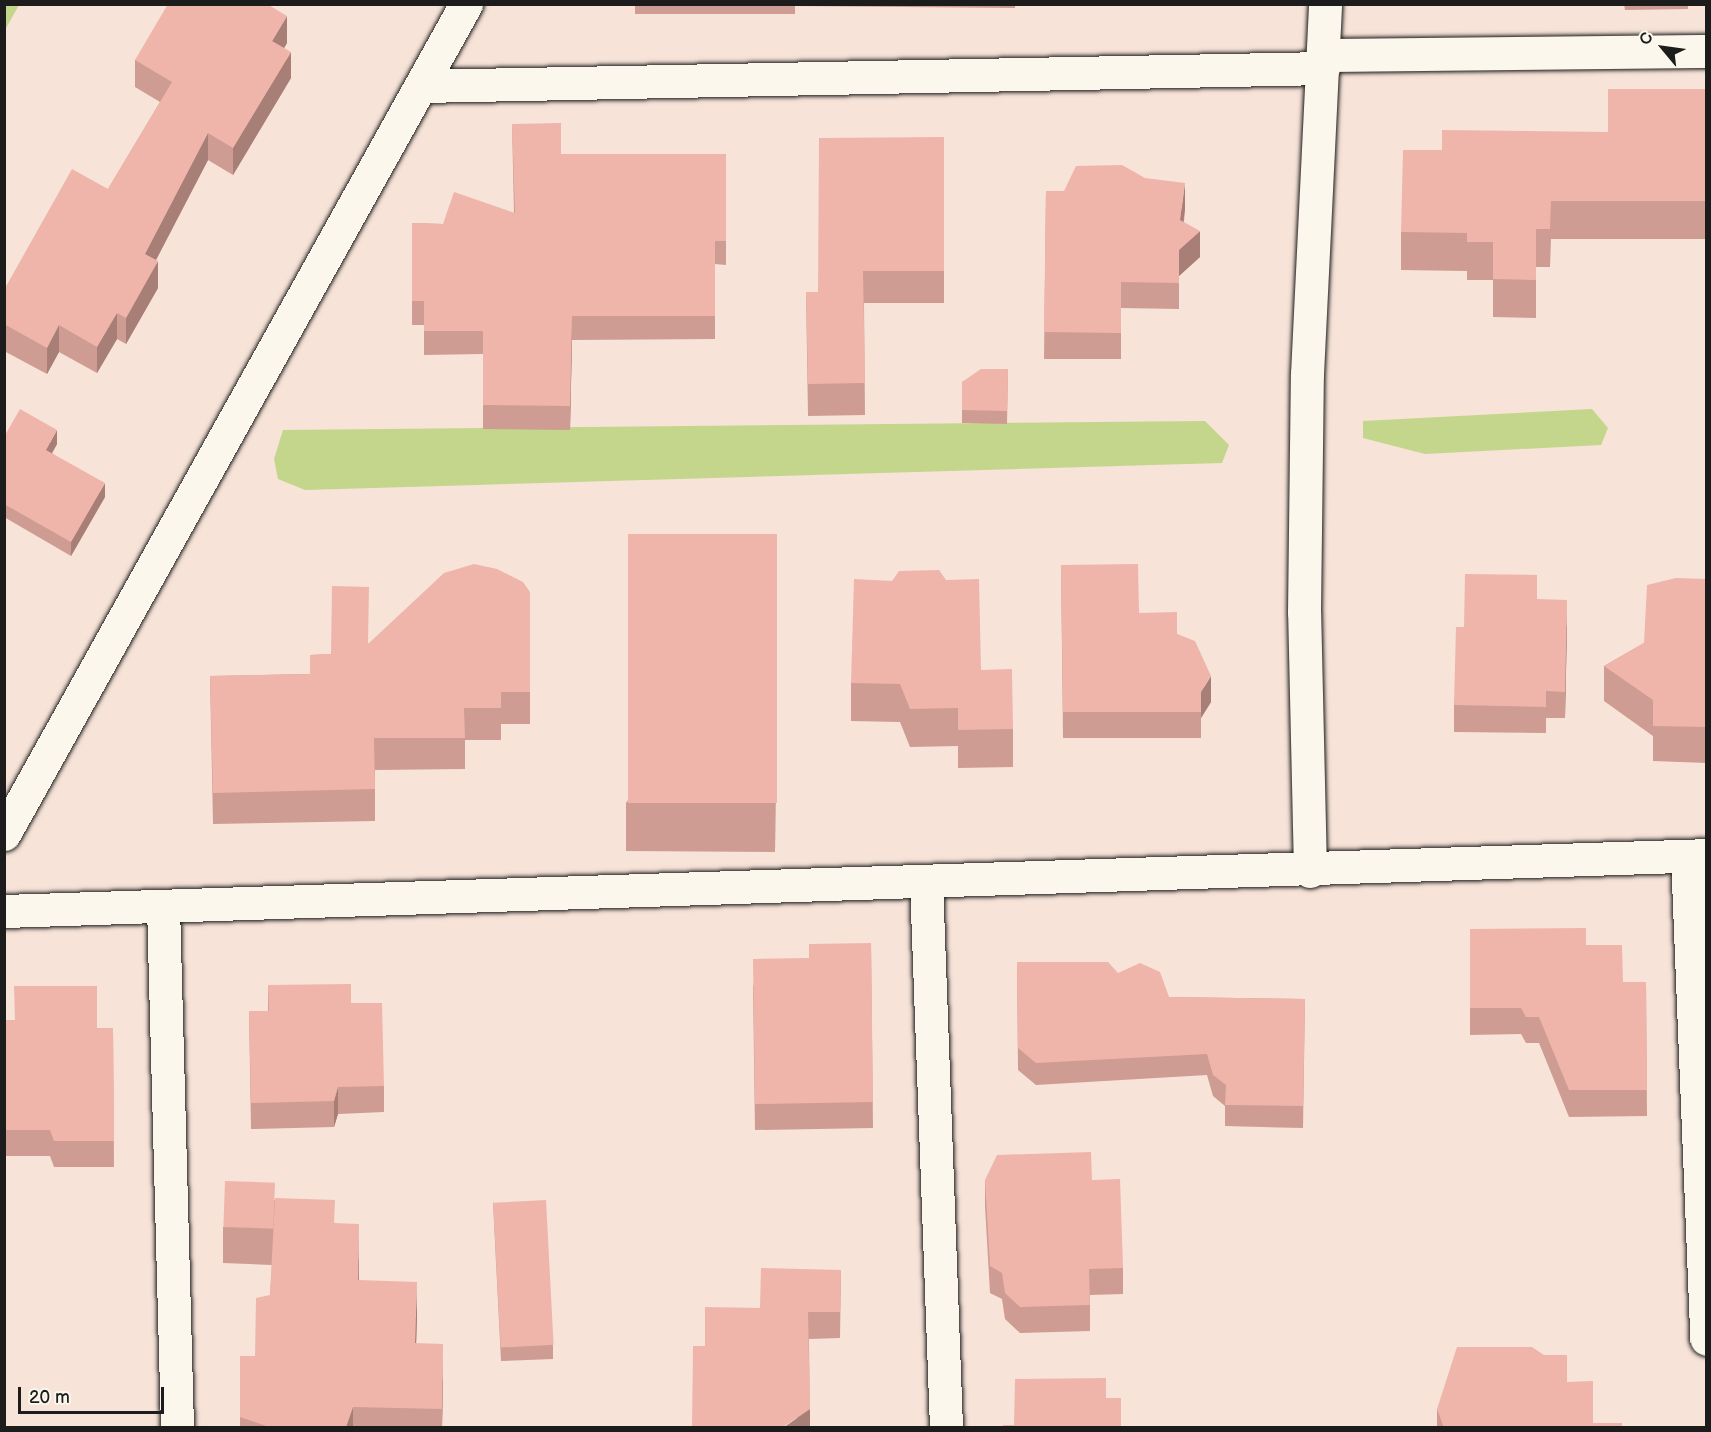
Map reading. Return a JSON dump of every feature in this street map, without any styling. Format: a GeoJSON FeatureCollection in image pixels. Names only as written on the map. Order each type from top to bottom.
{"type":"FeatureCollection","features":[{"type":"Feature","properties":{"kind":"street"},"geometry":{"type":"LineString","coordinates":[[4,834],[466,4]]}},
{"type":"Feature","properties":{"kind":"street"},"geometry":{"type":"LineString","coordinates":[[1310,871],[1304,612],[1307,374],[1325,4]]}},
{"type":"Feature","properties":{"kind":"street"},"geometry":{"type":"LineString","coordinates":[[421,86],[1707,51]]}},
{"type":"Feature","properties":{"kind":"street"},"geometry":{"type":"LineString","coordinates":[[4,911],[1310,871],[1697,856],[1707,1339]]}},
{"type":"Feature","properties":{"kind":"street"},"geometry":{"type":"LineString","coordinates":[[926,882],[946,1428]]}},
{"type":"Feature","properties":{"kind":"street"},"geometry":{"type":"LineString","coordinates":[[163,906],[177,1428]]}},
{"type":"Feature","properties":{"kind":"green space"},"geometry":{"type":"Polygon","coordinates":[[[4,5],[19,5],[5,30],[4,5]]]}},
{"type":"Feature","properties":{"kind":"green space"},"geometry":{"type":"Polygon","coordinates":[[[1592,409],[1608,428],[1601,445],[1425,454],[1363,438],[1363,421],[1592,409]]]}},
{"type":"Feature","properties":{"kind":"green space"},"geometry":{"type":"Polygon","coordinates":[[[1205,421],[1229,445],[1222,463],[305,490],[278,479],[274,459],[283,430],[1205,421]]]}},
{"type":"Feature","properties":{"kind":"building"},"geometry":{"type":"Polygon","coordinates":[[[168,4],[267,4],[287,16],[272,41],[291,52],[233,148],[208,133],[145,254],[158,261],[126,318],[117,313],[97,347],[59,325],[47,348],[4,324],[4,290],[72,169],[108,189],[172,82],[135,60],[168,4]]]}},
{"type":"Feature","properties":{"kind":"building"},"geometry":{"type":"Polygon","coordinates":[[[1608,89],[1707,89],[1707,201],[1551,201],[1550,229],[1536,229],[1536,280],[1493,279],[1493,242],[1467,242],[1467,233],[1401,232],[1403,150],[1442,150],[1442,130],[1608,132],[1608,89]]]}},
{"type":"Feature","properties":{"kind":"building"},"geometry":{"type":"Polygon","coordinates":[[[561,123],[561,154],[726,154],[726,241],[715,241],[715,316],[572,316],[570,406],[483,405],[483,331],[424,331],[424,301],[412,301],[412,223],[443,224],[454,192],[515,213],[512,124],[561,123]]]}},
{"type":"Feature","properties":{"kind":"building"},"geometry":{"type":"Polygon","coordinates":[[[944,137],[944,271],[863,271],[865,383],[808,384],[806,292],[818,292],[819,138],[944,137]]]}},
{"type":"Feature","properties":{"kind":"building"},"geometry":{"type":"Polygon","coordinates":[[[1122,165],[1145,178],[1185,183],[1180,220],[1200,231],[1179,250],[1179,283],[1121,282],[1121,333],[1044,332],[1046,191],[1064,191],[1076,166],[1122,165]]]}},
{"type":"Feature","properties":{"kind":"building"},"geometry":{"type":"Polygon","coordinates":[[[981,369],[1008,369],[1007,411],[962,410],[962,382],[981,369]]]}},
{"type":"Feature","properties":{"kind":"building"},"geometry":{"type":"Polygon","coordinates":[[[20,409],[57,430],[46,450],[105,483],[71,542],[4,504],[4,437],[20,409]]]}},
{"type":"Feature","properties":{"kind":"building"},"geometry":{"type":"Polygon","coordinates":[[[628,534],[777,534],[777,803],[628,803],[628,534]]]}},
{"type":"Feature","properties":{"kind":"building"},"geometry":{"type":"Polygon","coordinates":[[[474,564],[497,569],[523,582],[530,592],[530,692],[501,692],[501,708],[464,708],[465,738],[374,738],[375,789],[213,793],[210,676],[310,674],[310,655],[331,654],[332,586],[369,587],[368,644],[444,573],[474,564]]]}},
{"type":"Feature","properties":{"kind":"building"},"geometry":{"type":"Polygon","coordinates":[[[1138,564],[1139,613],[1177,612],[1177,634],[1195,641],[1211,676],[1201,692],[1201,712],[1063,712],[1061,565],[1138,564]]]}},
{"type":"Feature","properties":{"kind":"building"},"geometry":{"type":"Polygon","coordinates":[[[939,570],[946,580],[979,579],[981,670],[1012,669],[1013,729],[958,730],[958,708],[910,709],[900,684],[851,683],[854,579],[892,581],[899,571],[939,570]]]}},
{"type":"Feature","properties":{"kind":"building"},"geometry":{"type":"Polygon","coordinates":[[[1465,574],[1537,575],[1537,599],[1567,600],[1565,692],[1546,691],[1546,707],[1454,705],[1456,627],[1464,627],[1465,574]]]}},
{"type":"Feature","properties":{"kind":"building"},"geometry":{"type":"Polygon","coordinates":[[[1676,578],[1707,579],[1707,727],[1653,726],[1653,700],[1604,666],[1644,643],[1647,585],[1676,578]]]}},
{"type":"Feature","properties":{"kind":"building"},"geometry":{"type":"Polygon","coordinates":[[[1586,928],[1586,945],[1622,945],[1623,982],[1646,982],[1647,1090],[1569,1090],[1539,1017],[1526,1017],[1521,1008],[1470,1008],[1470,929],[1586,928]]]}},
{"type":"Feature","properties":{"kind":"building"},"geometry":{"type":"Polygon","coordinates":[[[871,943],[873,1102],[755,1104],[753,959],[809,958],[809,944],[871,943]]]}},
{"type":"Feature","properties":{"kind":"building"},"geometry":{"type":"Polygon","coordinates":[[[1017,962],[1108,962],[1118,973],[1140,963],[1160,972],[1169,997],[1305,999],[1303,1106],[1225,1105],[1226,1085],[1213,1075],[1207,1054],[1036,1063],[1018,1048],[1017,962]]]}},
{"type":"Feature","properties":{"kind":"building"},"geometry":{"type":"Polygon","coordinates":[[[351,984],[351,1003],[382,1003],[384,1086],[338,1087],[334,1101],[251,1103],[249,1011],[269,1011],[268,985],[351,984]]]}},
{"type":"Feature","properties":{"kind":"building"},"geometry":{"type":"Polygon","coordinates":[[[14,986],[97,986],[97,1028],[113,1028],[114,1141],[54,1141],[50,1130],[4,1130],[4,1020],[15,1020],[14,986]]]}},
{"type":"Feature","properties":{"kind":"building"},"geometry":{"type":"Polygon","coordinates":[[[1091,1152],[1092,1180],[1120,1179],[1123,1268],[1089,1269],[1090,1305],[1020,1307],[1005,1293],[1002,1273],[990,1266],[985,1180],[997,1155],[1091,1152]]]}},
{"type":"Feature","properties":{"kind":"building"},"geometry":{"type":"Polygon","coordinates":[[[225,1181],[275,1183],[273,1229],[223,1227],[225,1181]]]}},
{"type":"Feature","properties":{"kind":"building"},"geometry":{"type":"Polygon","coordinates":[[[275,1198],[335,1200],[334,1223],[359,1224],[358,1280],[417,1282],[415,1343],[443,1344],[442,1409],[353,1407],[346,1427],[272,1428],[240,1417],[240,1356],[255,1356],[256,1298],[270,1295],[275,1198]]]}},
{"type":"Feature","properties":{"kind":"building"},"geometry":{"type":"Polygon","coordinates":[[[546,1200],[554,1345],[501,1348],[493,1203],[546,1200]]]}},
{"type":"Feature","properties":{"kind":"building"},"geometry":{"type":"Polygon","coordinates":[[[761,1268],[841,1270],[840,1312],[808,1312],[810,1409],[783,1427],[692,1427],[693,1346],[705,1346],[705,1307],[760,1308],[761,1268]]]}},
{"type":"Feature","properties":{"kind":"building"},"geometry":{"type":"Polygon","coordinates":[[[1457,1347],[1532,1347],[1544,1355],[1567,1355],[1567,1382],[1593,1381],[1593,1423],[1622,1423],[1622,1428],[1444,1428],[1437,1409],[1457,1347]]]}},
{"type":"Feature","properties":{"kind":"building"},"geometry":{"type":"Polygon","coordinates":[[[1106,1378],[1106,1398],[1121,1398],[1121,1428],[1003,1428],[1003,1425],[1014,1425],[1015,1379],[1106,1378]]]}}]}
